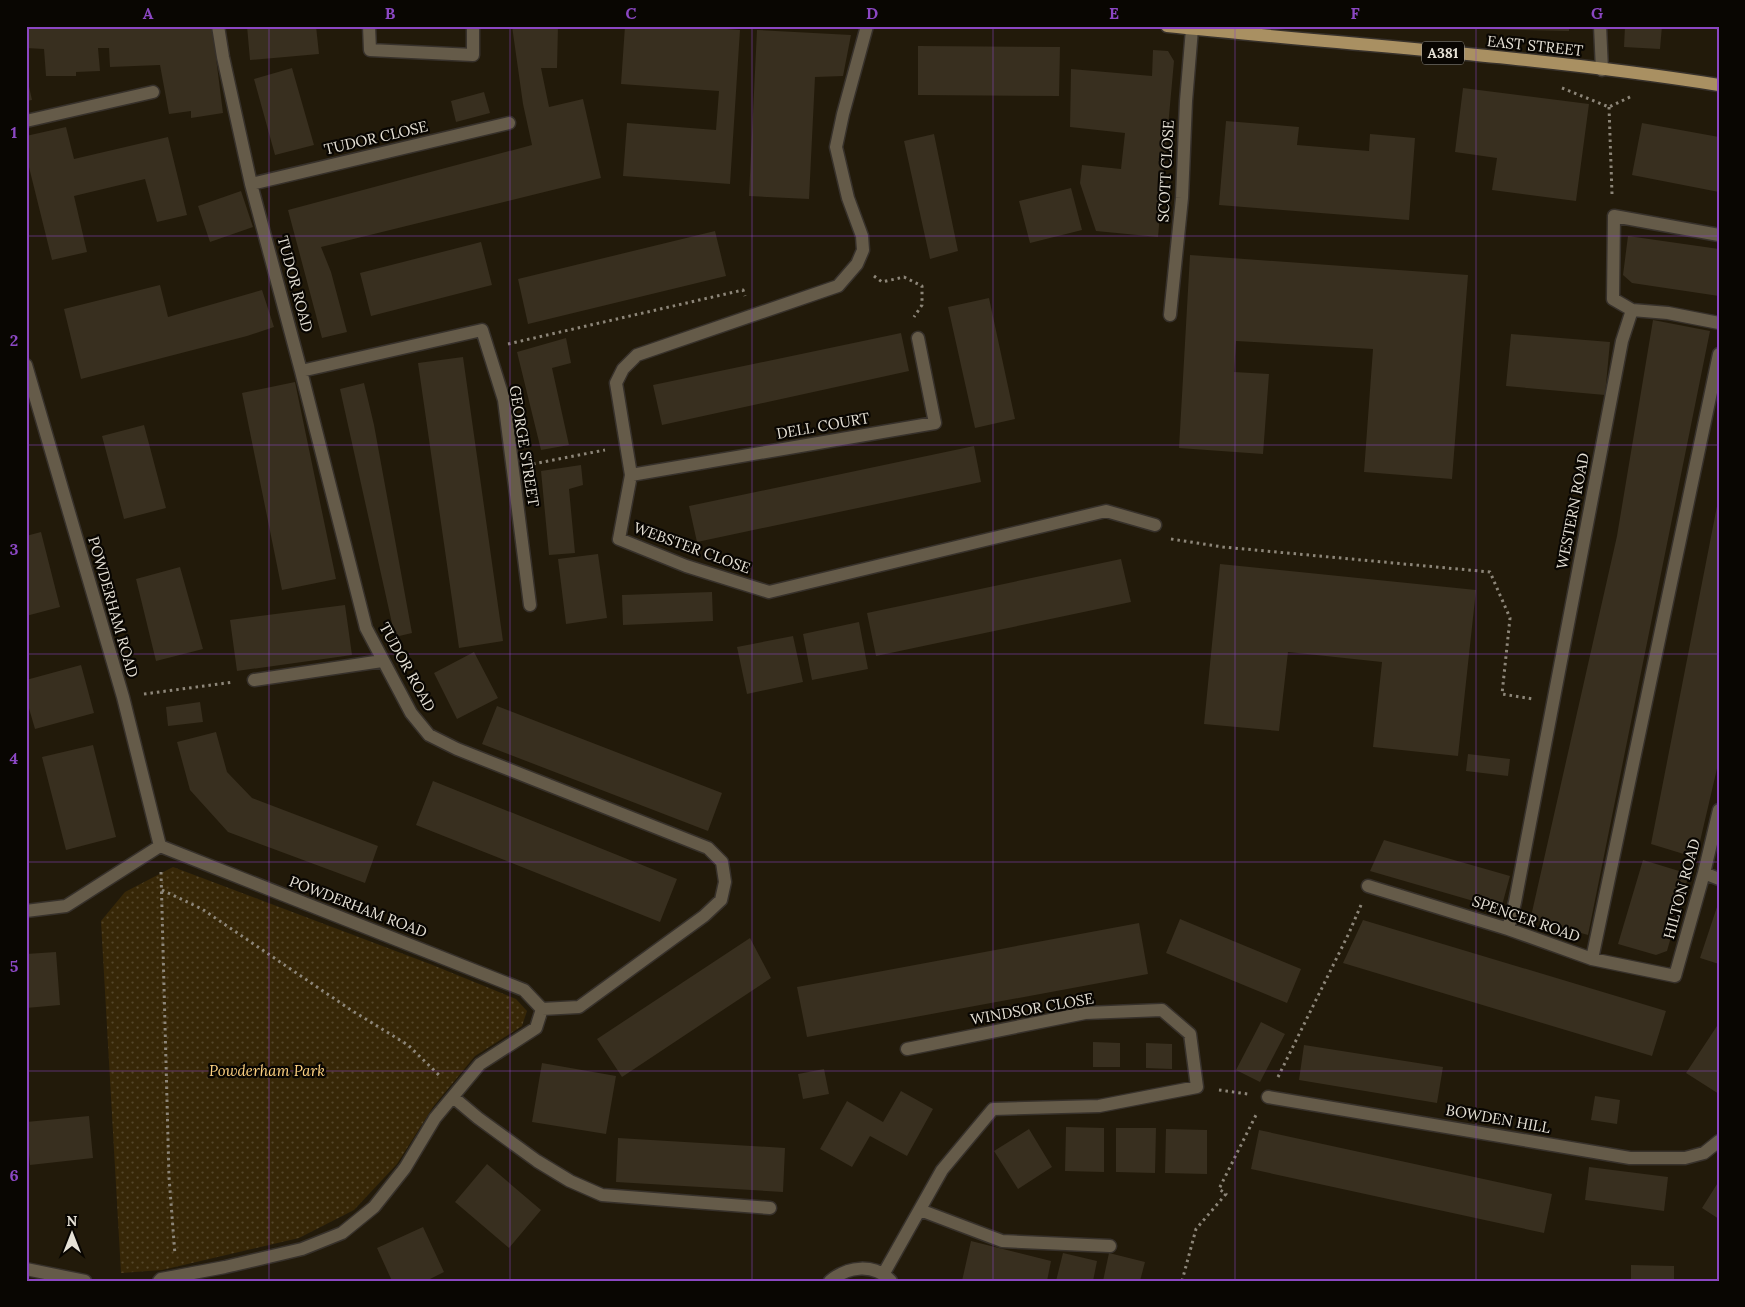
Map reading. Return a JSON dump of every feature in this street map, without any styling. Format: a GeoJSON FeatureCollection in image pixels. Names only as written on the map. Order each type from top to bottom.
{"type":"FeatureCollection","features":[{"type":"Feature","properties":{"kind":"main road","name":"EAST STREET"},"geometry":{"type":"LineString","coordinates":[[1167,26],[1472,55],[1719,85]]}},
{"type":"Feature","properties":{"kind":"street","name":"TUDOR ROAD"},"geometry":{"type":"LineString","coordinates":[[218,26],[251,184],[301,371],[366,628],[411,713],[429,735],[457,749],[708,848],[722,862],[725,882],[720,900],[704,916],[579,1007],[542,1009]]}},
{"type":"Feature","properties":{"kind":"street"},"geometry":{"type":"LineString","coordinates":[[369,26],[370,50],[473,55],[474,26]]}},
{"type":"Feature","properties":{"kind":"street","name":"WEBSTER CLOSE"},"geometry":{"type":"LineString","coordinates":[[867,26],[836,147],[848,198],[862,236],[863,250],[857,264],[838,286],[637,355],[623,369],[616,383],[631,475],[619,539],[686,566],[769,592],[1106,511],[1155,525]]}},
{"type":"Feature","properties":{"kind":"street"},"geometry":{"type":"LineString","coordinates":[[1600,26],[1602,70]]}},
{"type":"Feature","properties":{"kind":"street","name":"SCOTT CLOSE"},"geometry":{"type":"LineString","coordinates":[[1170,315],[1182,198],[1186,101],[1192,29]]}},
{"type":"Feature","properties":{"kind":"street"},"geometry":{"type":"LineString","coordinates":[[26,121],[153,92]]}},
{"type":"Feature","properties":{"kind":"street","name":"TUDOR CLOSE"},"geometry":{"type":"LineString","coordinates":[[251,184],[508,123]]}},
{"type":"Feature","properties":{"kind":"street"},"geometry":{"type":"LineString","coordinates":[[1719,235],[1614,216],[1613,299],[1632,310],[1668,313],[1719,323]]}},
{"type":"Feature","properties":{"kind":"street","name":"WESTERN ROAD"},"geometry":{"type":"LineString","coordinates":[[1508,929],[1515,902],[1622,342],[1632,310]]}},
{"type":"Feature","properties":{"kind":"street","name":"GEORGE STREET"},"geometry":{"type":"LineString","coordinates":[[301,371],[482,330],[504,400],[530,605]]}},
{"type":"Feature","properties":{"kind":"street","name":"DELL COURT"},"geometry":{"type":"LineString","coordinates":[[631,475],[935,423],[918,338]]}},
{"type":"Feature","properties":{"kind":"street"},"geometry":{"type":"LineString","coordinates":[[1592,959],[1719,354]]}},
{"type":"Feature","properties":{"kind":"street","name":"POWDERHAM ROAD"},"geometry":{"type":"LineString","coordinates":[[26,365],[123,697],[160,846],[524,990],[542,1009]]}},
{"type":"Feature","properties":{"kind":"street"},"geometry":{"type":"LineString","coordinates":[[254,680],[382,661]]}},
{"type":"Feature","properties":{"kind":"street","name":"HILTON ROAD"},"geometry":{"type":"LineString","coordinates":[[1675,976],[1704,873],[1719,810]]}},
{"type":"Feature","properties":{"kind":"street"},"geometry":{"type":"LineString","coordinates":[[26,911],[66,906],[160,846]]}},
{"type":"Feature","properties":{"kind":"street"},"geometry":{"type":"LineString","coordinates":[[1704,873],[1719,879]]}},
{"type":"Feature","properties":{"kind":"street","name":"SPENCER ROAD"},"geometry":{"type":"LineString","coordinates":[[1368,886],[1508,929],[1592,959],[1675,976]]}},
{"type":"Feature","properties":{"kind":"street"},"geometry":{"type":"LineString","coordinates":[[159,1281],[161,1278],[225,1267],[302,1249],[342,1232],[374,1207],[405,1168],[435,1118],[480,1064],[536,1028],[542,1009]]}},
{"type":"Feature","properties":{"kind":"street","name":"WINDSOR CLOSE"},"geometry":{"type":"LineString","coordinates":[[907,1049],[1085,1013],[1162,1010],[1190,1034],[1197,1087]]}},
{"type":"Feature","properties":{"kind":"street"},"geometry":{"type":"LineString","coordinates":[[830,1281],[838,1274],[861,1267],[887,1277],[942,1170],[993,1109],[1099,1106],[1197,1087]]}},
{"type":"Feature","properties":{"kind":"street"},"geometry":{"type":"LineString","coordinates":[[455,1093],[478,1118],[536,1161],[570,1182],[602,1195],[770,1208]]}},
{"type":"Feature","properties":{"kind":"street","name":"BOWDEN HILL"},"geometry":{"type":"LineString","coordinates":[[1268,1097],[1630,1158],[1685,1158],[1704,1153],[1719,1141]]}},
{"type":"Feature","properties":{"kind":"street"},"geometry":{"type":"LineString","coordinates":[[920,1210],[1002,1241],[1110,1246]]}},
{"type":"Feature","properties":{"kind":"street"},"geometry":{"type":"LineString","coordinates":[[26,1269],[85,1281]]}},
{"type":"Feature","properties":{"kind":"path"},"geometry":{"type":"LineString","coordinates":[[1609,107],[1614,216]]}},
{"type":"Feature","properties":{"kind":"path"},"geometry":{"type":"LineString","coordinates":[[857,264],[882,282],[904,277],[922,286],[922,305],[913,318],[918,338]]}},
{"type":"Feature","properties":{"kind":"path"},"geometry":{"type":"LineString","coordinates":[[488,349],[743,290],[752,315]]}},
{"type":"Feature","properties":{"kind":"path"},"geometry":{"type":"LineString","coordinates":[[512,468],[626,446]]}},
{"type":"Feature","properties":{"kind":"path"},"geometry":{"type":"LineString","coordinates":[[1169,539],[1223,547],[1490,572],[1510,618],[1502,694],[1553,703]]}},
{"type":"Feature","properties":{"kind":"path"},"geometry":{"type":"LineString","coordinates":[[123,697],[254,680]]}},
{"type":"Feature","properties":{"kind":"path"},"geometry":{"type":"LineString","coordinates":[[161,870],[169,1177],[174,1254]]}},
{"type":"Feature","properties":{"kind":"path"},"geometry":{"type":"LineString","coordinates":[[1182,1281],[1196,1230],[1226,1194],[1219,1189],[1239,1148],[1268,1097],[1349,933],[1368,886]]}},
{"type":"Feature","properties":{"kind":"path"},"geometry":{"type":"LineString","coordinates":[[162,890],[202,909],[350,1010],[408,1045],[455,1093]]}},
{"type":"Feature","properties":{"kind":"path"},"geometry":{"type":"LineString","coordinates":[[1197,1087],[1268,1097]]}},
{"type":"Feature","properties":{"kind":"green space","name":"Powderham Park"},"geometry":{"type":"Polygon","coordinates":[[[173,867],[430,964],[516,999],[527,1011],[522,1026],[475,1056],[433,1107],[397,1164],[354,1210],[299,1238],[162,1270],[121,1273],[101,921],[125,892],[173,867]]]}},
{"type":"Feature","properties":{"kind":"building"},"geometry":{"type":"Polygon","coordinates":[[[26,26],[212,26],[223,113],[191,118],[191,111],[169,114],[160,65],[110,67],[109,48],[98,48],[100,71],[76,72],[76,76],[46,76],[44,49],[26,48],[26,26]]]}},
{"type":"Feature","properties":{"kind":"building"},"geometry":{"type":"Polygon","coordinates":[[[247,26],[316,26],[319,54],[250,60],[247,26]]]}},
{"type":"Feature","properties":{"kind":"building"},"geometry":{"type":"Polygon","coordinates":[[[512,26],[558,26],[557,68],[541,68],[549,107],[583,99],[601,178],[321,247],[331,272],[347,332],[322,338],[288,210],[532,145],[523,104],[512,26]]]}},
{"type":"Feature","properties":{"kind":"building"},"geometry":{"type":"Polygon","coordinates":[[[625,26],[690,26],[740,30],[730,184],[623,176],[627,123],[716,130],[719,91],[621,84],[625,26]]]}},
{"type":"Feature","properties":{"kind":"building"},"geometry":{"type":"Polygon","coordinates":[[[1484,26],[1569,26],[1569,31],[1484,29],[1484,26]]]}},
{"type":"Feature","properties":{"kind":"building"},"geometry":{"type":"Polygon","coordinates":[[[1625,26],[1662,26],[1660,49],[1624,47],[1625,26]]]}},
{"type":"Feature","properties":{"kind":"building"},"geometry":{"type":"Polygon","coordinates":[[[1719,26],[1719,30],[1702,27],[1719,26]]]}},
{"type":"Feature","properties":{"kind":"building"},"geometry":{"type":"Polygon","coordinates":[[[757,30],[851,35],[843,76],[815,77],[809,199],[749,196],[757,30]]]}},
{"type":"Feature","properties":{"kind":"building"},"geometry":{"type":"Polygon","coordinates":[[[918,46],[1060,47],[1059,96],[918,95],[918,46]]]}},
{"type":"Feature","properties":{"kind":"building"},"geometry":{"type":"Polygon","coordinates":[[[1153,50],[1168,51],[1174,61],[1158,237],[1096,231],[1080,183],[1082,165],[1121,169],[1125,133],[1070,127],[1071,69],[1152,76],[1153,50]]]}},
{"type":"Feature","properties":{"kind":"building"},"geometry":{"type":"Polygon","coordinates":[[[292,68],[314,145],[275,155],[254,79],[292,68]]]}},
{"type":"Feature","properties":{"kind":"building"},"geometry":{"type":"Polygon","coordinates":[[[26,73],[32,100],[26,101],[26,73]]]}},
{"type":"Feature","properties":{"kind":"building"},"geometry":{"type":"Polygon","coordinates":[[[1463,88],[1589,104],[1576,201],[1492,190],[1497,158],[1455,152],[1463,88]]]}},
{"type":"Feature","properties":{"kind":"building"},"geometry":{"type":"Polygon","coordinates":[[[484,92],[490,113],[456,122],[451,101],[484,92]]]}},
{"type":"Feature","properties":{"kind":"building"},"geometry":{"type":"Polygon","coordinates":[[[1226,121],[1299,127],[1297,145],[1369,151],[1370,134],[1415,138],[1409,220],[1219,205],[1226,121]]]}},
{"type":"Feature","properties":{"kind":"building"},"geometry":{"type":"Polygon","coordinates":[[[1642,123],[1719,137],[1719,192],[1632,175],[1642,123]]]}},
{"type":"Feature","properties":{"kind":"building"},"geometry":{"type":"Polygon","coordinates":[[[66,127],[74,159],[168,137],[187,215],[157,222],[145,179],[74,196],[87,252],[52,260],[26,155],[26,136],[66,127]]]}},
{"type":"Feature","properties":{"kind":"building"},"geometry":{"type":"Polygon","coordinates":[[[934,134],[958,251],[930,259],[904,141],[934,134]]]}},
{"type":"Feature","properties":{"kind":"building"},"geometry":{"type":"Polygon","coordinates":[[[1071,188],[1082,230],[1030,243],[1019,201],[1071,188]]]}},
{"type":"Feature","properties":{"kind":"building"},"geometry":{"type":"Polygon","coordinates":[[[241,191],[253,227],[210,242],[198,206],[241,191]]]}},
{"type":"Feature","properties":{"kind":"building"},"geometry":{"type":"Polygon","coordinates":[[[715,231],[726,276],[528,324],[518,279],[715,231]]]}},
{"type":"Feature","properties":{"kind":"building"},"geometry":{"type":"Polygon","coordinates":[[[1628,236],[1719,249],[1719,296],[1632,283],[1623,275],[1628,236]]]}},
{"type":"Feature","properties":{"kind":"building"},"geometry":{"type":"Polygon","coordinates":[[[481,242],[492,285],[371,316],[360,273],[481,242]]]}},
{"type":"Feature","properties":{"kind":"building"},"geometry":{"type":"Polygon","coordinates":[[[1190,255],[1468,275],[1452,479],[1364,472],[1373,349],[1236,341],[1234,372],[1269,374],[1263,454],[1179,448],[1190,255]]]}},
{"type":"Feature","properties":{"kind":"building"},"geometry":{"type":"Polygon","coordinates":[[[160,285],[168,317],[262,290],[274,327],[247,336],[81,379],[64,309],[160,285]]]}},
{"type":"Feature","properties":{"kind":"building"},"geometry":{"type":"Polygon","coordinates":[[[989,298],[1015,419],[975,428],[948,307],[989,298]]]}},
{"type":"Feature","properties":{"kind":"building"},"geometry":{"type":"Polygon","coordinates":[[[1653,320],[1710,331],[1588,935],[1536,920],[1532,912],[1617,536],[1653,320]]]}},
{"type":"Feature","properties":{"kind":"building"},"geometry":{"type":"Polygon","coordinates":[[[901,333],[909,371],[662,425],[653,385],[901,333]]]}},
{"type":"Feature","properties":{"kind":"building"},"geometry":{"type":"Polygon","coordinates":[[[1511,334],[1610,342],[1605,395],[1506,386],[1511,334]]]}},
{"type":"Feature","properties":{"kind":"building"},"geometry":{"type":"Polygon","coordinates":[[[566,338],[571,363],[552,368],[569,445],[541,450],[517,352],[566,338]]]}},
{"type":"Feature","properties":{"kind":"building"},"geometry":{"type":"Polygon","coordinates":[[[463,357],[503,641],[459,648],[418,363],[463,357]]]}},
{"type":"Feature","properties":{"kind":"building"},"geometry":{"type":"Polygon","coordinates":[[[295,382],[336,579],[282,590],[242,393],[295,382]]]}},
{"type":"Feature","properties":{"kind":"building"},"geometry":{"type":"Polygon","coordinates":[[[364,383],[374,425],[412,633],[395,637],[340,389],[364,383]]]}},
{"type":"Feature","properties":{"kind":"building"},"geometry":{"type":"Polygon","coordinates":[[[144,425],[166,508],[124,519],[102,436],[144,425]]]}},
{"type":"Feature","properties":{"kind":"building"},"geometry":{"type":"Polygon","coordinates":[[[974,446],[981,482],[697,542],[689,506],[974,446]]]}},
{"type":"Feature","properties":{"kind":"building"},"geometry":{"type":"Polygon","coordinates":[[[581,465],[583,485],[569,489],[575,553],[549,555],[541,471],[581,465]]]}},
{"type":"Feature","properties":{"kind":"building"},"geometry":{"type":"Polygon","coordinates":[[[1718,501],[1719,760],[1698,850],[1687,855],[1651,844],[1718,501]]]}},
{"type":"Feature","properties":{"kind":"building"},"geometry":{"type":"Polygon","coordinates":[[[41,532],[60,607],[26,616],[26,536],[41,532]]]}},
{"type":"Feature","properties":{"kind":"building"},"geometry":{"type":"Polygon","coordinates":[[[598,554],[607,618],[566,624],[558,559],[598,554]]]}},
{"type":"Feature","properties":{"kind":"building"},"geometry":{"type":"Polygon","coordinates":[[[1121,559],[1131,602],[876,656],[867,613],[1121,559]]]}},
{"type":"Feature","properties":{"kind":"building"},"geometry":{"type":"Polygon","coordinates":[[[1220,564],[1476,590],[1458,756],[1373,747],[1382,662],[1288,652],[1279,731],[1204,724],[1220,564]]]}},
{"type":"Feature","properties":{"kind":"building"},"geometry":{"type":"Polygon","coordinates":[[[180,567],[203,649],[156,661],[136,579],[180,567]]]}},
{"type":"Feature","properties":{"kind":"building"},"geometry":{"type":"Polygon","coordinates":[[[712,592],[713,621],[623,625],[622,595],[712,592]]]}},
{"type":"Feature","properties":{"kind":"building"},"geometry":{"type":"Polygon","coordinates":[[[345,605],[352,655],[237,671],[230,620],[345,605]]]}},
{"type":"Feature","properties":{"kind":"building"},"geometry":{"type":"Polygon","coordinates":[[[859,622],[868,669],[812,680],[803,634],[859,622]]]}},
{"type":"Feature","properties":{"kind":"building"},"geometry":{"type":"Polygon","coordinates":[[[793,636],[803,682],[747,694],[737,647],[793,636]]]}},
{"type":"Feature","properties":{"kind":"building"},"geometry":{"type":"Polygon","coordinates":[[[474,652],[498,698],[457,719],[434,673],[474,652]]]}},
{"type":"Feature","properties":{"kind":"building"},"geometry":{"type":"Polygon","coordinates":[[[81,665],[94,713],[35,729],[26,698],[26,680],[81,665]]]}},
{"type":"Feature","properties":{"kind":"building"},"geometry":{"type":"Polygon","coordinates":[[[200,702],[203,722],[168,726],[166,707],[200,702]]]}},
{"type":"Feature","properties":{"kind":"building"},"geometry":{"type":"Polygon","coordinates":[[[497,706],[722,793],[708,831],[482,744],[497,706]]]}},
{"type":"Feature","properties":{"kind":"building"},"geometry":{"type":"Polygon","coordinates":[[[216,732],[227,772],[252,798],[378,846],[365,883],[228,832],[190,790],[177,742],[216,732]]]}},
{"type":"Feature","properties":{"kind":"building"},"geometry":{"type":"Polygon","coordinates":[[[93,745],[116,837],[66,850],[42,757],[93,745]]]}},
{"type":"Feature","properties":{"kind":"building"},"geometry":{"type":"Polygon","coordinates":[[[1468,754],[1510,759],[1508,776],[1466,771],[1468,754]]]}},
{"type":"Feature","properties":{"kind":"building"},"geometry":{"type":"Polygon","coordinates":[[[433,781],[677,879],[660,922],[416,825],[433,781]]]}},
{"type":"Feature","properties":{"kind":"building"},"geometry":{"type":"Polygon","coordinates":[[[1384,840],[1510,876],[1501,909],[1370,871],[1384,840]]]}},
{"type":"Feature","properties":{"kind":"building"},"geometry":{"type":"Polygon","coordinates":[[[1643,860],[1689,874],[1667,951],[1656,955],[1618,944],[1643,860]]]}},
{"type":"Feature","properties":{"kind":"building"},"geometry":{"type":"Polygon","coordinates":[[[1719,901],[1719,964],[1700,958],[1719,901]]]}},
{"type":"Feature","properties":{"kind":"building"},"geometry":{"type":"Polygon","coordinates":[[[1180,919],[1301,969],[1287,1003],[1166,953],[1180,919]]]}},
{"type":"Feature","properties":{"kind":"building"},"geometry":{"type":"Polygon","coordinates":[[[1363,920],[1666,1011],[1652,1056],[1343,963],[1363,920]]]}},
{"type":"Feature","properties":{"kind":"building"},"geometry":{"type":"Polygon","coordinates":[[[1139,923],[1148,974],[807,1037],[797,987],[1139,923]]]}},
{"type":"Feature","properties":{"kind":"building"},"geometry":{"type":"Polygon","coordinates":[[[750,938],[771,978],[622,1077],[597,1039],[750,938]]]}},
{"type":"Feature","properties":{"kind":"building"},"geometry":{"type":"Polygon","coordinates":[[[56,952],[60,1005],[26,1008],[26,954],[56,952]]]}},
{"type":"Feature","properties":{"kind":"building"},"geometry":{"type":"Polygon","coordinates":[[[1261,1022],[1285,1034],[1260,1082],[1236,1070],[1261,1022]]]}},
{"type":"Feature","properties":{"kind":"building"},"geometry":{"type":"Polygon","coordinates":[[[1719,1023],[1719,1094],[1686,1073],[1719,1023]]]}},
{"type":"Feature","properties":{"kind":"building"},"geometry":{"type":"Polygon","coordinates":[[[1093,1042],[1120,1043],[1120,1067],[1093,1067],[1093,1042]]]}},
{"type":"Feature","properties":{"kind":"building"},"geometry":{"type":"Polygon","coordinates":[[[1146,1043],[1172,1044],[1172,1069],[1146,1068],[1146,1043]]]}},
{"type":"Feature","properties":{"kind":"building"},"geometry":{"type":"Polygon","coordinates":[[[1304,1045],[1443,1067],[1437,1103],[1299,1080],[1304,1045]]]}},
{"type":"Feature","properties":{"kind":"building"},"geometry":{"type":"Polygon","coordinates":[[[542,1063],[616,1076],[606,1134],[532,1122],[542,1063]]]}},
{"type":"Feature","properties":{"kind":"building"},"geometry":{"type":"Polygon","coordinates":[[[824,1069],[829,1094],[803,1099],[798,1074],[824,1069]]]}},
{"type":"Feature","properties":{"kind":"building"},"geometry":{"type":"Polygon","coordinates":[[[901,1091],[933,1109],[907,1156],[870,1136],[852,1167],[820,1149],[847,1101],[883,1122],[901,1091]]]}},
{"type":"Feature","properties":{"kind":"building"},"geometry":{"type":"Polygon","coordinates":[[[1595,1096],[1620,1100],[1617,1124],[1591,1120],[1595,1096]]]}},
{"type":"Feature","properties":{"kind":"building"},"geometry":{"type":"Polygon","coordinates":[[[89,1116],[93,1158],[30,1165],[26,1122],[89,1116]]]}},
{"type":"Feature","properties":{"kind":"building"},"geometry":{"type":"Polygon","coordinates":[[[1066,1127],[1104,1128],[1104,1172],[1065,1171],[1066,1127]]]}},
{"type":"Feature","properties":{"kind":"building"},"geometry":{"type":"Polygon","coordinates":[[[1116,1128],[1156,1128],[1155,1173],[1116,1172],[1116,1128]]]}},
{"type":"Feature","properties":{"kind":"building"},"geometry":{"type":"Polygon","coordinates":[[[1029,1129],[1052,1167],[1018,1189],[994,1151],[1029,1129]]]}},
{"type":"Feature","properties":{"kind":"building"},"geometry":{"type":"Polygon","coordinates":[[[1166,1129],[1207,1130],[1207,1174],[1165,1173],[1166,1129]]]}},
{"type":"Feature","properties":{"kind":"building"},"geometry":{"type":"Polygon","coordinates":[[[1259,1130],[1552,1194],[1544,1233],[1251,1169],[1259,1130]]]}},
{"type":"Feature","properties":{"kind":"building"},"geometry":{"type":"Polygon","coordinates":[[[618,1138],[785,1148],[783,1192],[616,1182],[618,1138]]]}},
{"type":"Feature","properties":{"kind":"building"},"geometry":{"type":"Polygon","coordinates":[[[487,1164],[541,1210],[509,1248],[455,1202],[487,1164]]]}},
{"type":"Feature","properties":{"kind":"building"},"geometry":{"type":"Polygon","coordinates":[[[1589,1167],[1668,1177],[1664,1211],[1585,1200],[1589,1167]]]}},
{"type":"Feature","properties":{"kind":"building"},"geometry":{"type":"Polygon","coordinates":[[[1719,1181],[1719,1219],[1702,1208],[1719,1181]]]}},
{"type":"Feature","properties":{"kind":"building"},"geometry":{"type":"Polygon","coordinates":[[[423,1227],[444,1272],[426,1281],[392,1281],[377,1248],[423,1227]]]}},
{"type":"Feature","properties":{"kind":"building"},"geometry":{"type":"Polygon","coordinates":[[[971,1241],[1051,1261],[1047,1281],[962,1281],[971,1241]]]}},
{"type":"Feature","properties":{"kind":"building"},"geometry":{"type":"Polygon","coordinates":[[[1063,1253],[1097,1261],[1093,1281],[1056,1281],[1063,1253]]]}},
{"type":"Feature","properties":{"kind":"building"},"geometry":{"type":"Polygon","coordinates":[[[1109,1253],[1145,1262],[1140,1281],[1103,1281],[1109,1253]]]}},
{"type":"Feature","properties":{"kind":"building"},"geometry":{"type":"Polygon","coordinates":[[[1631,1265],[1674,1266],[1674,1281],[1631,1281],[1631,1265]]]}}]}
